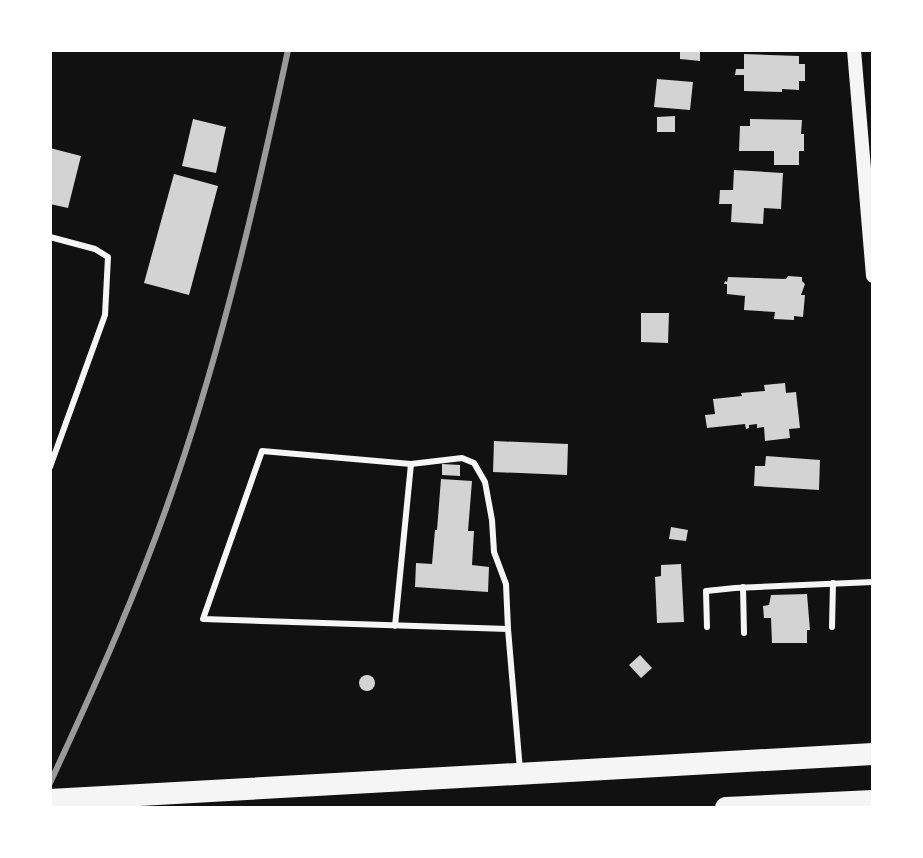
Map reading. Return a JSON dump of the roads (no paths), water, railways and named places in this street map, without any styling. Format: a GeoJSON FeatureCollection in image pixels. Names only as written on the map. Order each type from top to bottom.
{"type":"FeatureCollection","features":[{"type":"Feature","properties":{"kind":"highway"},"geometry":{"type":"LineString","coordinates":[[50,800],[873,754]]}},
{"type":"Feature","properties":{"kind":"highway"},"geometry":{"type":"LineString","coordinates":[[726,808],[873,801]]}},
{"type":"Feature","properties":{"kind":"street"},"geometry":{"type":"LineString","coordinates":[[854,50],[868,163],[873,276]]}},
{"type":"Feature","properties":{"kind":"lane"},"geometry":{"type":"LineString","coordinates":[[50,237],[95,249],[108,257],[105,315],[50,467]]}},
{"type":"Feature","properties":{"kind":"lane"},"geometry":{"type":"LineString","coordinates":[[508,629],[203,619],[262,451],[411,464],[462,458],[474,463],[485,482],[494,552],[506,584],[520,774]]}},
{"type":"Feature","properties":{"kind":"lane"},"geometry":{"type":"LineString","coordinates":[[395,626],[411,464]]}},
{"type":"Feature","properties":{"kind":"lane"},"geometry":{"type":"LineString","coordinates":[[707,627],[706,591],[873,582]]}},
{"type":"Feature","properties":{"kind":"lane"},"geometry":{"type":"LineString","coordinates":[[832,627],[833,583]]}},
{"type":"Feature","properties":{"kind":"lane"},"geometry":{"type":"LineString","coordinates":[[743,587],[744,633]]}},
{"type":"Feature","properties":{"kind":"railway"},"geometry":{"type":"LineString","coordinates":[[50,783],[133,595],[193,427],[238,266],[288,50]]}}]}
